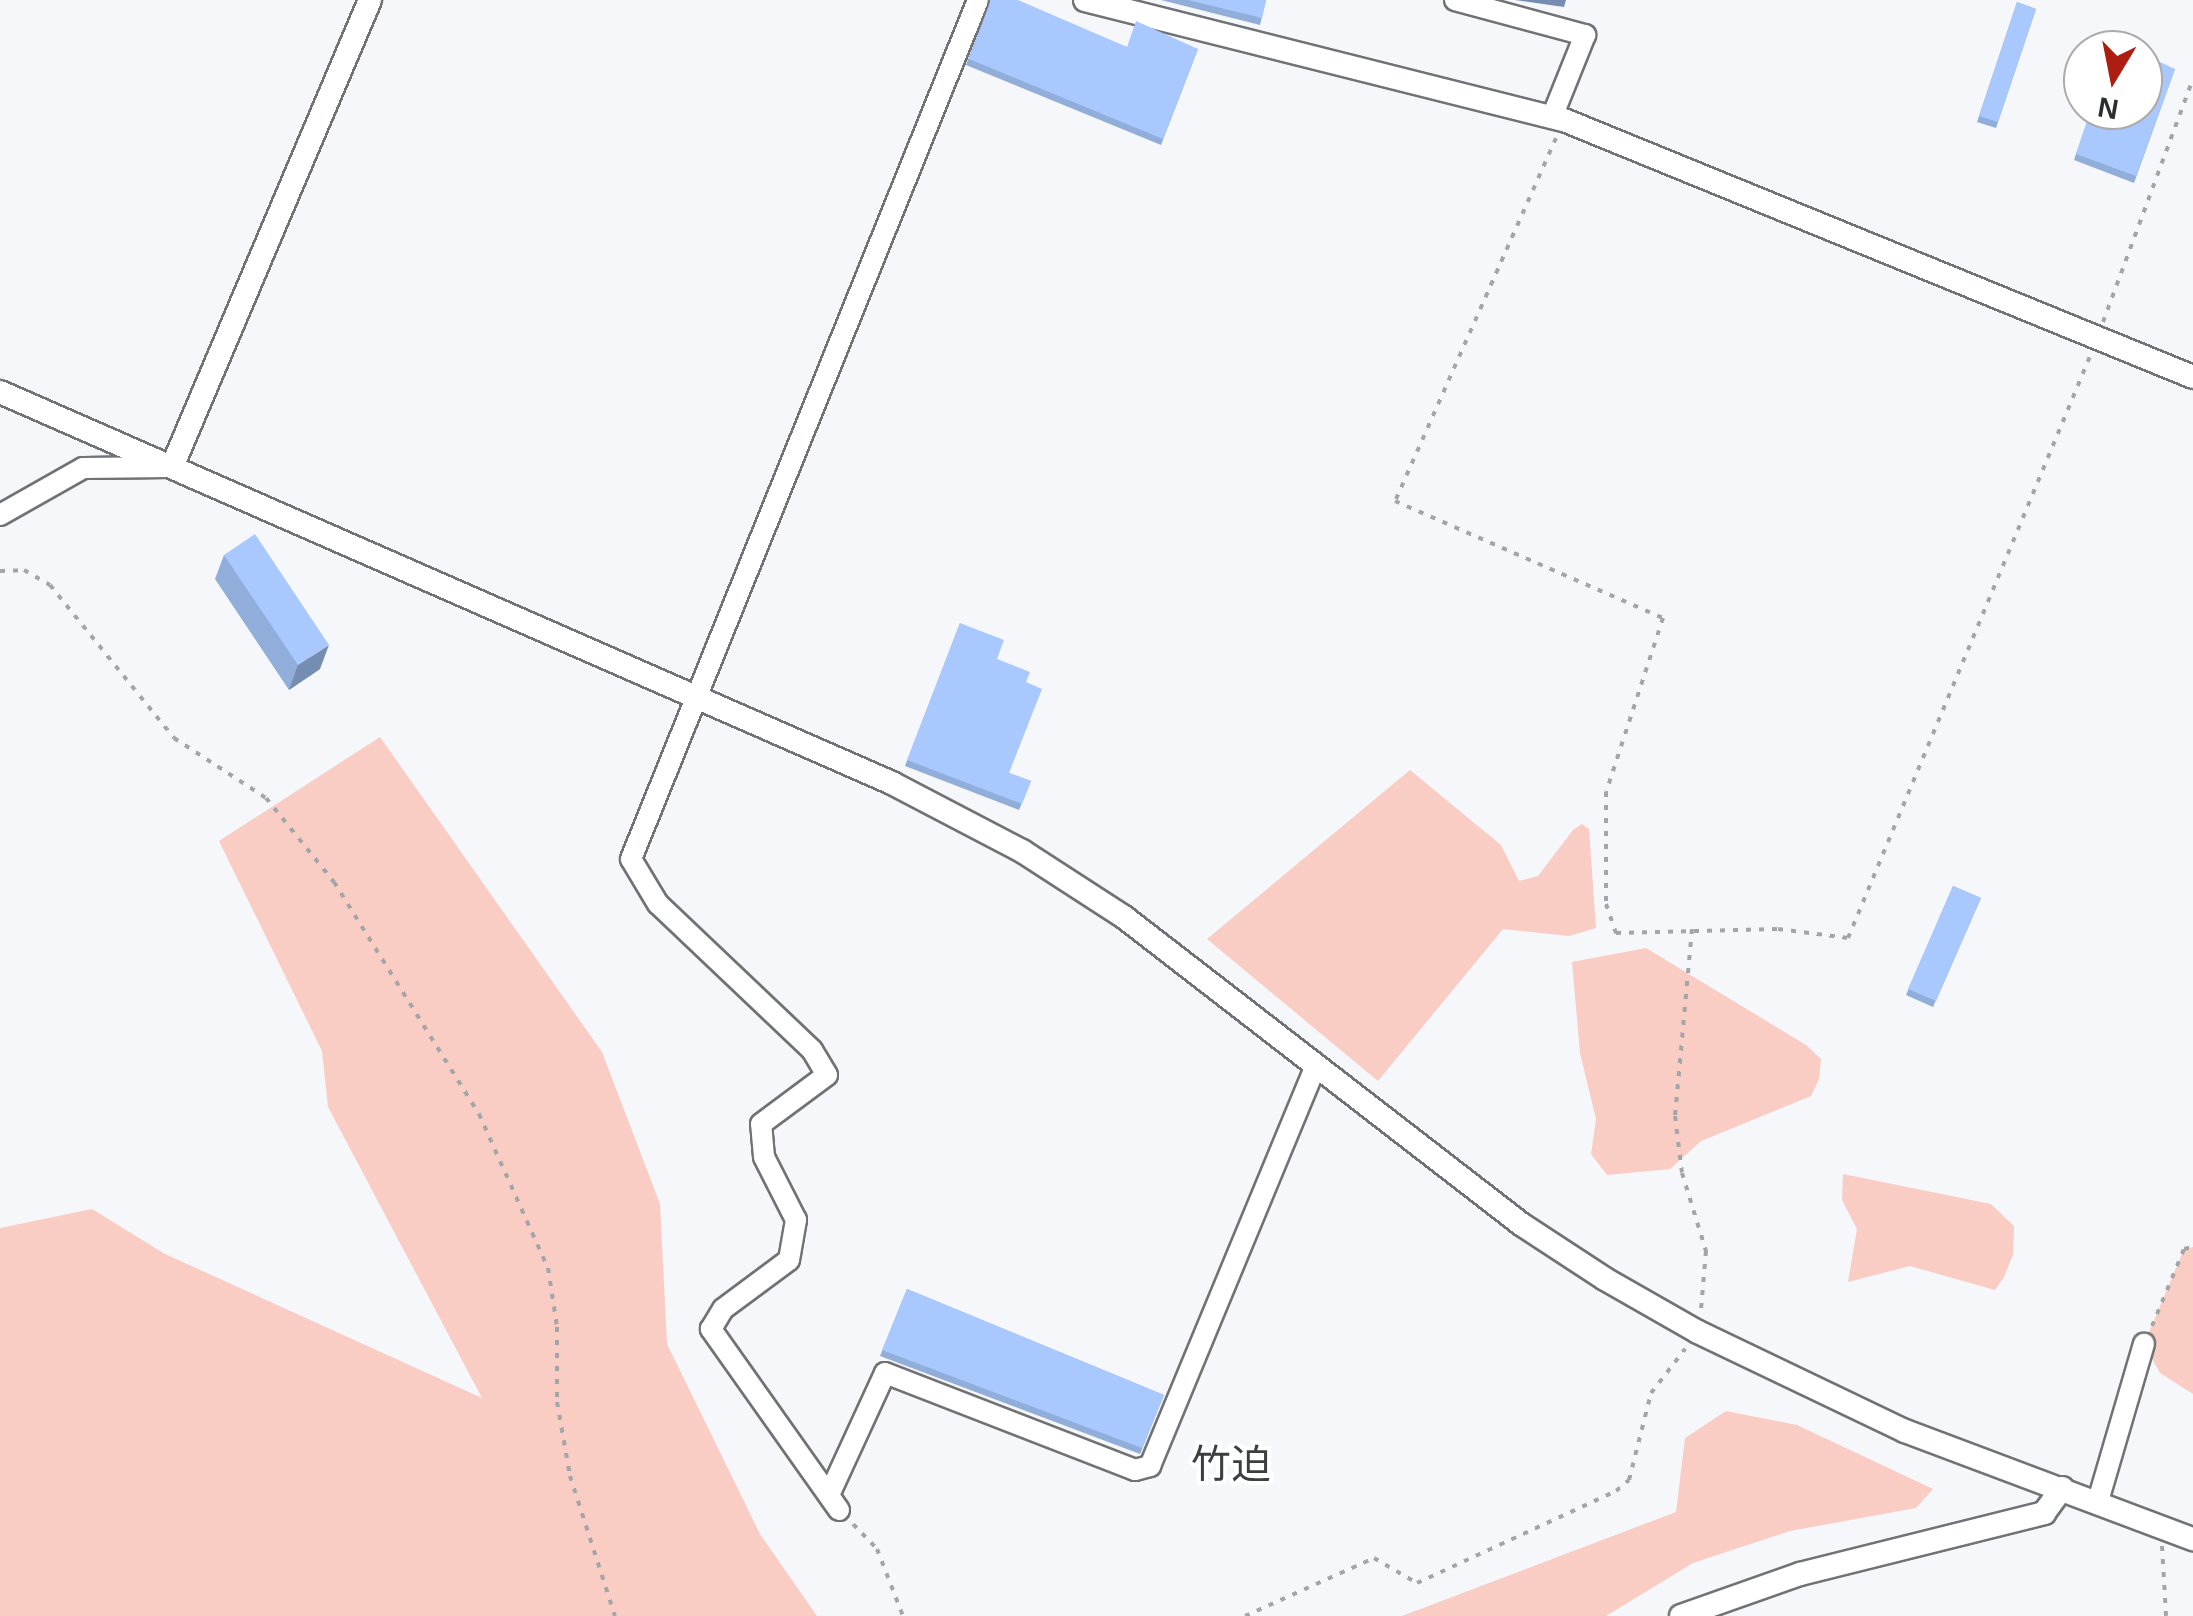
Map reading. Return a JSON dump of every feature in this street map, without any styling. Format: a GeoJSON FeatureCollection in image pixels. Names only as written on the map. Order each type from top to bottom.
{"type":"FeatureCollection","features":[{"type":"Feature","properties":{"kind":"street"},"geometry":{"type":"LineString","coordinates":[[172,466],[370,0]]}},
{"type":"Feature","properties":{"kind":"street"},"geometry":{"type":"LineString","coordinates":[[834,1502],[711,1329],[724,1309],[789,1260],[796,1220],[764,1157],[761,1124],[828,1075],[812,1050],[658,904],[630,859],[978,0]]}},
{"type":"Feature","properties":{"kind":"street"},"geometry":{"type":"LineString","coordinates":[[1085,0],[1558,119],[2193,377]]}},
{"type":"Feature","properties":{"kind":"street"},"geometry":{"type":"LineString","coordinates":[[1455,0],[1585,35],[1558,119]]}},
{"type":"Feature","properties":{"kind":"street"},"geometry":{"type":"LineString","coordinates":[[0,392],[172,466],[275,518],[695,692],[1022,852],[1124,917],[1521,1224],[1698,1332],[1905,1432],[2098,1500],[2193,1539]]}},
{"type":"Feature","properties":{"kind":"street"},"geometry":{"type":"LineString","coordinates":[[0,515],[83,468],[172,466]]}},
{"type":"Feature","properties":{"kind":"street"},"geometry":{"type":"LineString","coordinates":[[834,1502],[884,1373],[1134,1470],[1150,1466],[1316,1068]]}},
{"type":"Feature","properties":{"kind":"street"},"geometry":{"type":"LineString","coordinates":[[2098,1500],[2144,1344]]}},
{"type":"Feature","properties":{"kind":"street"},"geometry":{"type":"LineString","coordinates":[[1681,1616],[1800,1574],[2044,1513],[2062,1488]]}},
{"type":"Feature","properties":{"kind":"path"},"geometry":{"type":"LineString","coordinates":[[1558,119],[1395,501],[1662,618],[1606,792],[1606,904],[1616,933],[1778,928],[1848,938],[2097,338],[2193,78]]}},
{"type":"Feature","properties":{"kind":"path"},"geometry":{"type":"LineString","coordinates":[[0,572],[24,570],[50,586],[174,738],[266,798],[334,882],[478,1114],[548,1268],[557,1328],[556,1402],[570,1476],[616,1616]]}},
{"type":"Feature","properties":{"kind":"path"},"geometry":{"type":"LineString","coordinates":[[1244,1616],[1374,1558],[1417,1583],[1616,1491],[1629,1480],[1651,1393],[1698,1332],[1706,1251],[1682,1173],[1676,1116],[1692,929]]}},
{"type":"Feature","properties":{"kind":"path"},"geometry":{"type":"LineString","coordinates":[[2144,1344],[2184,1250],[2193,1247]]}},
{"type":"Feature","properties":{"kind":"path"},"geometry":{"type":"LineString","coordinates":[[834,1502],[877,1549],[903,1616]]}},
{"type":"Feature","properties":{"kind":"path"},"geometry":{"type":"LineString","coordinates":[[2162,1529],[2166,1616]]}},
{"type":"Feature","properties":{"kind":"shaded area"},"geometry":{"type":"Polygon","coordinates":[[[380,737],[602,1052],[660,1204],[667,1344],[760,1534],[817,1616],[0,1616],[0,1228],[92,1209],[165,1254],[482,1398],[328,1107],[322,1051],[219,841],[380,737]]]}},
{"type":"Feature","properties":{"kind":"shaded area"},"geometry":{"type":"Polygon","coordinates":[[[1410,770],[1501,845],[1519,881],[1538,876],[1573,830],[1582,824],[1589,829],[1596,928],[1569,936],[1503,929],[1378,1081],[1207,939],[1410,770]]]}},
{"type":"Feature","properties":{"kind":"shaded area"},"geometry":{"type":"Polygon","coordinates":[[[1646,948],[1806,1045],[1821,1059],[1819,1079],[1811,1096],[1701,1141],[1670,1169],[1607,1175],[1591,1154],[1596,1119],[1580,1053],[1572,962],[1646,948]]]}},
{"type":"Feature","properties":{"kind":"shaded area"},"geometry":{"type":"Polygon","coordinates":[[[1843,1174],[1991,1204],[2014,1226],[2013,1255],[1995,1290],[1910,1266],[1848,1282],[1857,1229],[1842,1200],[1843,1174]]]}},
{"type":"Feature","properties":{"kind":"shaded area"},"geometry":{"type":"Polygon","coordinates":[[[2193,1247],[2193,1394],[2160,1373],[2144,1344],[2184,1249],[2193,1247]]]}},
{"type":"Feature","properties":{"kind":"shaded area"},"geometry":{"type":"Polygon","coordinates":[[[1726,1411],[1797,1425],[1933,1489],[1916,1508],[1790,1531],[1693,1563],[1606,1616],[1402,1616],[1676,1512],[1685,1438],[1726,1411]]]}},
{"type":"Feature","properties":{"kind":"building"},"geometry":{"type":"Polygon","coordinates":[[[991,0],[1018,0],[1127,47],[1136,21],[1198,49],[1163,139],[969,59],[991,0]]]}},
{"type":"Feature","properties":{"kind":"building"},"geometry":{"type":"Polygon","coordinates":[[[1188,0],[1266,0],[1262,18],[1188,0]]]}},
{"type":"Feature","properties":{"kind":"building"},"geometry":{"type":"Polygon","coordinates":[[[2017,2],[2036,9],[1998,122],[1979,116],[2017,2]]]}},
{"type":"Feature","properties":{"kind":"building"},"geometry":{"type":"Polygon","coordinates":[[[2163,63],[2175,69],[2163,102],[2163,63]]]}},
{"type":"Feature","properties":{"kind":"building"},"geometry":{"type":"Polygon","coordinates":[[[2084,130],[2153,130],[2136,176],[2076,154],[2084,130]]]}},
{"type":"Feature","properties":{"kind":"building"},"geometry":{"type":"Polygon","coordinates":[[[255,534],[329,645],[298,665],[224,555],[255,534]]]}},
{"type":"Feature","properties":{"kind":"building"},"geometry":{"type":"Polygon","coordinates":[[[960,623],[1004,640],[997,659],[1030,672],[1026,682],[1042,689],[1009,773],[1031,781],[1022,804],[907,760],[960,623]]]}},
{"type":"Feature","properties":{"kind":"building"},"geometry":{"type":"Polygon","coordinates":[[[1953,886],[1981,898],[1936,1001],[1908,989],[1953,886]]]}},
{"type":"Feature","properties":{"kind":"building"},"geometry":{"type":"Polygon","coordinates":[[[907,1289],[1164,1395],[1142,1448],[882,1350],[907,1289]]]}},
{"type":"Feature","properties":{"kind":"district","name":"竹迫"},"geometry":{"type":"Point","coordinates":[1231,1464]}}]}
